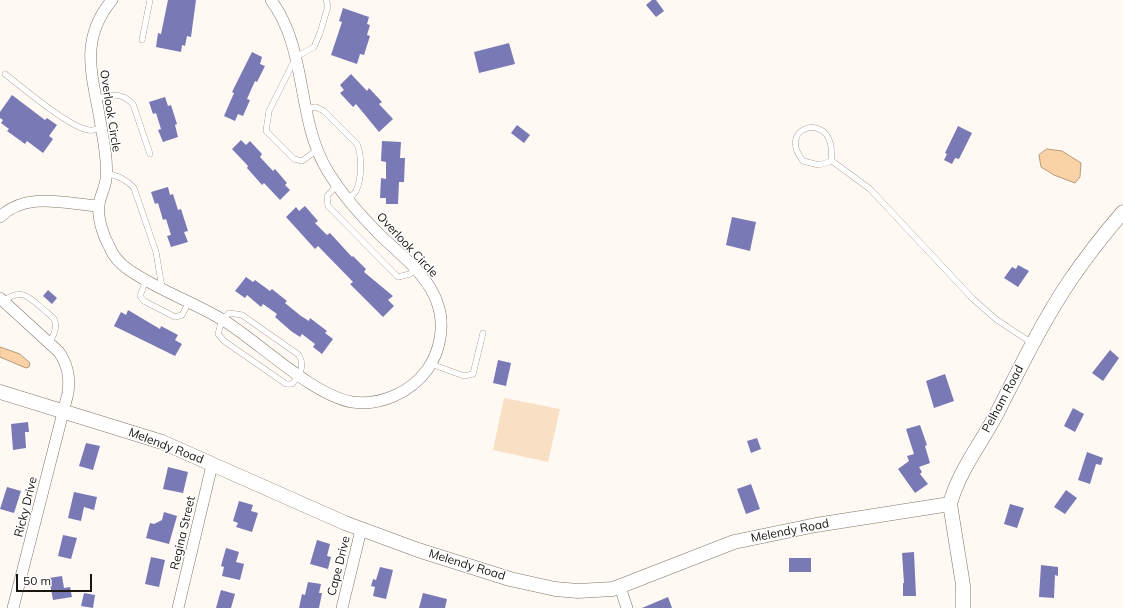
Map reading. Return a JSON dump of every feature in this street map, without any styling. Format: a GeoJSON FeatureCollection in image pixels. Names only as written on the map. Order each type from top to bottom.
{"type":"FeatureCollection","features":[{"type":"Feature","properties":{"kind":"street","name":"Overlook Circle"},"geometry":{"type":"LineString","coordinates":[[112,0],[97,24],[91,46],[90,70],[101,128],[106,173],[104,190],[99,206],[104,233],[113,254],[126,267],[146,280],[222,320],[319,389],[340,399],[352,402],[375,402],[387,400],[407,389],[425,373],[431,364],[440,341],[441,318],[435,296],[415,269],[348,200],[328,172],[318,150],[307,109],[296,57],[285,23],[271,0]]}},
{"type":"Feature","properties":{"kind":"street"},"geometry":{"type":"LineString","coordinates":[[0,217],[15,205],[26,201],[39,200],[99,206]]}},
{"type":"Feature","properties":{"kind":"street","name":"Pelham Road"},"geometry":{"type":"LineString","coordinates":[[963,608],[963,585],[950,504],[960,477],[1069,282],[1123,212]]}},
{"type":"Feature","properties":{"kind":"street"},"geometry":{"type":"LineString","coordinates":[[1,300],[49,343],[65,362],[68,371],[68,393],[63,412]]}},
{"type":"Feature","properties":{"kind":"street","name":"Melendy Road"},"geometry":{"type":"LineString","coordinates":[[0,392],[162,442],[361,530],[418,550],[532,584],[578,591],[620,587],[734,542],[816,525],[950,504]]}},
{"type":"Feature","properties":{"kind":"street","name":"Ricky Drive"},"geometry":{"type":"LineString","coordinates":[[13,608],[63,412]]}},
{"type":"Feature","properties":{"kind":"street","name":"Regina Street"},"geometry":{"type":"LineString","coordinates":[[178,608],[212,465]]}},
{"type":"Feature","properties":{"kind":"street","name":"Cape Drive"},"geometry":{"type":"LineString","coordinates":[[342,608],[361,530]]}},
{"type":"Feature","properties":{"kind":"street"},"geometry":{"type":"LineString","coordinates":[[620,587],[627,608]]}},
{"type":"Feature","properties":{"kind":"lane"},"geometry":{"type":"LineString","coordinates":[[142,40],[150,0]]}},
{"type":"Feature","properties":{"kind":"lane"},"geometry":{"type":"LineString","coordinates":[[318,150],[302,161],[294,159],[266,131],[269,111],[296,57],[314,47],[328,6],[326,0]]}},
{"type":"Feature","properties":{"kind":"lane"},"geometry":{"type":"LineString","coordinates":[[5,74],[68,121],[80,128],[89,130],[101,128]]}},
{"type":"Feature","properties":{"kind":"lane"},"geometry":{"type":"LineString","coordinates":[[95,99],[117,94],[127,98],[133,104],[150,154]]}},
{"type":"Feature","properties":{"kind":"lane"},"geometry":{"type":"LineString","coordinates":[[307,109],[316,107],[324,111],[357,144],[360,150],[359,182],[356,191],[348,200]]}},
{"type":"Feature","properties":{"kind":"lane"},"geometry":{"type":"LineString","coordinates":[[832,161],[819,165],[803,161],[795,149],[795,143],[799,133],[809,128],[816,128],[824,132],[830,141],[832,161],[870,189],[973,299],[997,320],[1033,344]]}},
{"type":"Feature","properties":{"kind":"lane"},"geometry":{"type":"LineString","coordinates":[[106,173],[119,176],[128,181],[134,188],[156,252],[162,288]]}},
{"type":"Feature","properties":{"kind":"lane"},"geometry":{"type":"LineString","coordinates":[[337,185],[327,196],[328,206],[398,277],[410,274],[415,269]]}},
{"type":"Feature","properties":{"kind":"lane"},"geometry":{"type":"LineString","coordinates":[[146,280],[140,296],[144,301],[175,317],[182,315],[189,302]]}},
{"type":"Feature","properties":{"kind":"lane"},"geometry":{"type":"LineString","coordinates":[[1,300],[20,294],[28,296],[54,319],[55,327],[49,343]]}},
{"type":"Feature","properties":{"kind":"lane"},"geometry":{"type":"LineString","coordinates":[[229,313],[242,314],[299,355],[302,366],[299,376],[292,384],[286,384],[224,341],[218,334],[222,320],[229,313]]}},
{"type":"Feature","properties":{"kind":"lane"},"geometry":{"type":"LineString","coordinates":[[431,364],[464,376],[473,374],[483,333]]}},
{"type":"Feature","properties":{"kind":"shaded area"},"geometry":{"type":"Polygon","coordinates":[[[1047,149],[1062,151],[1081,163],[1080,177],[1075,183],[1054,175],[1041,167],[1039,155],[1047,149]]]}},
{"type":"Feature","properties":{"kind":"shaded area"},"geometry":{"type":"Polygon","coordinates":[[[0,347],[20,354],[30,363],[29,367],[26,368],[0,357],[0,347]]]}},
{"type":"Feature","properties":{"kind":"shaded area"},"geometry":{"type":"Polygon","coordinates":[[[504,398],[560,409],[548,462],[493,450],[504,398]]]}},
{"type":"Feature","properties":{"kind":"building"},"geometry":{"type":"Polygon","coordinates":[[[168,0],[196,0],[191,37],[187,36],[185,46],[182,45],[181,52],[156,47],[158,33],[161,34],[168,0]]]}},
{"type":"Feature","properties":{"kind":"building"},"geometry":{"type":"Polygon","coordinates":[[[652,0],[656,0],[664,11],[656,17],[646,5],[652,0]]]}},
{"type":"Feature","properties":{"kind":"building"},"geometry":{"type":"Polygon","coordinates":[[[343,8],[369,17],[367,24],[370,25],[367,35],[370,36],[364,55],[360,54],[357,64],[331,55],[342,22],[339,21],[343,8]]]}},
{"type":"Feature","properties":{"kind":"building"},"geometry":{"type":"Polygon","coordinates":[[[509,43],[515,64],[479,73],[474,52],[509,43]]]}},
{"type":"Feature","properties":{"kind":"building"},"geometry":{"type":"Polygon","coordinates":[[[252,52],[262,57],[260,64],[265,66],[257,82],[255,81],[247,99],[250,100],[243,116],[238,114],[235,121],[224,116],[234,93],[232,92],[252,52]]]}},
{"type":"Feature","properties":{"kind":"building"},"geometry":{"type":"Polygon","coordinates":[[[351,74],[367,91],[369,88],[382,102],[379,104],[393,119],[379,132],[356,104],[353,107],[340,93],[344,90],[340,85],[351,74]]]}},
{"type":"Feature","properties":{"kind":"building"},"geometry":{"type":"Polygon","coordinates":[[[12,95],[45,120],[47,118],[57,125],[49,136],[53,139],[43,153],[27,141],[25,144],[7,131],[9,129],[1,123],[3,120],[0,118],[0,112],[12,95]]]}},
{"type":"Feature","properties":{"kind":"building"},"geometry":{"type":"Polygon","coordinates":[[[165,97],[168,106],[171,105],[177,124],[175,125],[178,137],[163,142],[158,130],[161,129],[156,113],[153,114],[149,102],[165,97]]]}},
{"type":"Feature","properties":{"kind":"building"},"geometry":{"type":"Polygon","coordinates":[[[517,125],[530,135],[524,143],[511,133],[517,125]]]}},
{"type":"Feature","properties":{"kind":"building"},"geometry":{"type":"Polygon","coordinates":[[[958,126],[972,133],[959,159],[955,158],[952,164],[944,160],[947,154],[945,153],[958,126]]]}},
{"type":"Feature","properties":{"kind":"building"},"geometry":{"type":"Polygon","coordinates":[[[241,140],[246,145],[250,141],[262,154],[260,157],[273,171],[275,169],[287,183],[285,185],[290,190],[280,200],[264,183],[262,185],[247,168],[248,166],[232,149],[241,140]]]}},
{"type":"Feature","properties":{"kind":"building"},"geometry":{"type":"Polygon","coordinates":[[[382,141],[401,142],[400,158],[405,158],[404,182],[399,182],[398,204],[386,204],[386,198],[380,198],[381,178],[386,179],[386,162],[381,161],[382,141]]]}},
{"type":"Feature","properties":{"kind":"building"},"geometry":{"type":"Polygon","coordinates":[[[168,187],[170,195],[173,194],[178,210],[181,209],[188,231],[184,232],[188,242],[171,247],[167,236],[171,235],[166,219],[163,220],[158,203],[155,204],[151,192],[168,187]]]}},
{"type":"Feature","properties":{"kind":"building"},"geometry":{"type":"Polygon","coordinates":[[[305,206],[318,221],[315,223],[327,235],[330,233],[352,257],[353,256],[366,269],[364,272],[393,296],[388,300],[394,306],[383,317],[350,284],[353,282],[318,246],[315,249],[286,217],[296,207],[299,211],[305,206]]]}},
{"type":"Feature","properties":{"kind":"building"},"geometry":{"type":"Polygon","coordinates":[[[732,217],[756,222],[750,251],[726,245],[732,217]]]}},
{"type":"Feature","properties":{"kind":"building"},"geometry":{"type":"Polygon","coordinates":[[[1018,265],[1029,271],[1018,287],[1004,278],[1012,267],[1016,269],[1018,265]]]}},
{"type":"Feature","properties":{"kind":"building"},"geometry":{"type":"Polygon","coordinates":[[[246,277],[253,282],[255,280],[270,291],[272,289],[287,301],[285,303],[301,316],[309,321],[310,318],[327,331],[325,333],[333,339],[322,354],[313,347],[315,344],[302,334],[300,337],[291,331],[275,317],[277,314],[263,304],[261,307],[247,295],[245,298],[235,291],[246,277]]]}},
{"type":"Feature","properties":{"kind":"building"},"geometry":{"type":"Polygon","coordinates":[[[48,290],[57,298],[52,304],[43,296],[48,290]]]}},
{"type":"Feature","properties":{"kind":"building"},"geometry":{"type":"Polygon","coordinates":[[[128,310],[160,329],[161,326],[178,335],[175,340],[182,344],[175,356],[114,326],[121,312],[126,315],[128,310]]]}},
{"type":"Feature","properties":{"kind":"building"},"geometry":{"type":"Polygon","coordinates":[[[1110,350],[1119,358],[1103,381],[1092,373],[1110,350]]]}},
{"type":"Feature","properties":{"kind":"building"},"geometry":{"type":"Polygon","coordinates":[[[498,360],[511,363],[506,386],[493,383],[498,360]]]}},
{"type":"Feature","properties":{"kind":"building"},"geometry":{"type":"Polygon","coordinates":[[[945,374],[954,401],[934,408],[926,381],[945,374]]]}},
{"type":"Feature","properties":{"kind":"building"},"geometry":{"type":"Polygon","coordinates":[[[1073,408],[1084,414],[1075,432],[1064,426],[1073,408]]]}},
{"type":"Feature","properties":{"kind":"building"},"geometry":{"type":"Polygon","coordinates":[[[28,422],[29,432],[25,432],[26,448],[13,450],[11,424],[28,422]]]}},
{"type":"Feature","properties":{"kind":"building"},"geometry":{"type":"Polygon","coordinates":[[[920,425],[927,445],[925,446],[930,463],[919,467],[922,472],[920,474],[928,484],[915,493],[898,469],[909,461],[907,456],[914,454],[906,429],[920,425]]]}},
{"type":"Feature","properties":{"kind":"building"},"geometry":{"type":"Polygon","coordinates":[[[757,438],[761,449],[751,453],[747,441],[757,438]]]}},
{"type":"Feature","properties":{"kind":"building"},"geometry":{"type":"Polygon","coordinates":[[[86,443],[100,446],[93,470],[79,466],[86,443]]]}},
{"type":"Feature","properties":{"kind":"building"},"geometry":{"type":"Polygon","coordinates":[[[1087,452],[1103,458],[1101,465],[1096,464],[1090,484],[1078,480],[1087,452]]]}},
{"type":"Feature","properties":{"kind":"building"},"geometry":{"type":"Polygon","coordinates":[[[168,467],[188,472],[183,493],[163,489],[168,467]]]}},
{"type":"Feature","properties":{"kind":"building"},"geometry":{"type":"Polygon","coordinates":[[[751,484],[760,509],[746,514],[737,489],[751,484]]]}},
{"type":"Feature","properties":{"kind":"building"},"geometry":{"type":"Polygon","coordinates":[[[7,487],[21,491],[14,513],[0,509],[7,487]]]}},
{"type":"Feature","properties":{"kind":"building"},"geometry":{"type":"Polygon","coordinates":[[[1066,490],[1077,498],[1065,514],[1054,507],[1066,490]]]}},
{"type":"Feature","properties":{"kind":"building"},"geometry":{"type":"Polygon","coordinates":[[[74,492],[97,497],[94,510],[84,507],[81,521],[68,518],[74,492]]]}},
{"type":"Feature","properties":{"kind":"building"},"geometry":{"type":"Polygon","coordinates":[[[239,501],[253,505],[251,511],[258,513],[252,532],[236,527],[238,523],[233,521],[239,501]]]}},
{"type":"Feature","properties":{"kind":"building"},"geometry":{"type":"Polygon","coordinates":[[[1010,504],[1024,508],[1017,528],[1004,524],[1010,504]]]}},
{"type":"Feature","properties":{"kind":"building"},"geometry":{"type":"Polygon","coordinates":[[[164,512],[177,516],[169,544],[146,538],[150,523],[154,524],[162,520],[164,512]]]}},
{"type":"Feature","properties":{"kind":"building"},"geometry":{"type":"Polygon","coordinates":[[[63,535],[77,538],[71,559],[58,556],[63,535]]]}},
{"type":"Feature","properties":{"kind":"building"},"geometry":{"type":"Polygon","coordinates":[[[317,540],[330,544],[327,556],[331,557],[328,569],[310,564],[317,540]]]}},
{"type":"Feature","properties":{"kind":"building"},"geometry":{"type":"Polygon","coordinates":[[[226,548],[239,552],[236,562],[244,564],[240,580],[222,576],[224,567],[221,566],[226,548]]]}},
{"type":"Feature","properties":{"kind":"building"},"geometry":{"type":"Polygon","coordinates":[[[914,552],[916,596],[903,596],[904,583],[902,553],[914,552]]]}},
{"type":"Feature","properties":{"kind":"building"},"geometry":{"type":"Polygon","coordinates":[[[151,557],[165,560],[159,587],[145,584],[151,557]]]}},
{"type":"Feature","properties":{"kind":"building"},"geometry":{"type":"Polygon","coordinates":[[[789,558],[811,558],[811,572],[789,572],[789,558]]]}},
{"type":"Feature","properties":{"kind":"building"},"geometry":{"type":"Polygon","coordinates":[[[1041,565],[1058,567],[1058,576],[1055,575],[1054,598],[1039,597],[1041,565]]]}},
{"type":"Feature","properties":{"kind":"building"},"geometry":{"type":"Polygon","coordinates":[[[380,567],[393,570],[386,599],[373,596],[375,587],[371,586],[373,579],[376,580],[380,567]]]}},
{"type":"Feature","properties":{"kind":"building"},"geometry":{"type":"Polygon","coordinates":[[[62,576],[64,588],[70,587],[72,597],[53,600],[49,578],[62,576]]]}},
{"type":"Feature","properties":{"kind":"building"},"geometry":{"type":"Polygon","coordinates":[[[308,582],[321,584],[319,593],[322,593],[319,608],[299,608],[302,594],[305,595],[308,582]]]}},
{"type":"Feature","properties":{"kind":"building"},"geometry":{"type":"Polygon","coordinates":[[[221,590],[235,594],[231,608],[216,608],[221,590]]]}},
{"type":"Feature","properties":{"kind":"building"},"geometry":{"type":"Polygon","coordinates":[[[84,593],[95,595],[93,608],[81,606],[84,593]]]}},
{"type":"Feature","properties":{"kind":"building"},"geometry":{"type":"Polygon","coordinates":[[[423,593],[447,599],[445,608],[419,608],[423,593]]]}},
{"type":"Feature","properties":{"kind":"building"},"geometry":{"type":"Polygon","coordinates":[[[668,597],[672,608],[642,608],[668,597]]]}}]}
